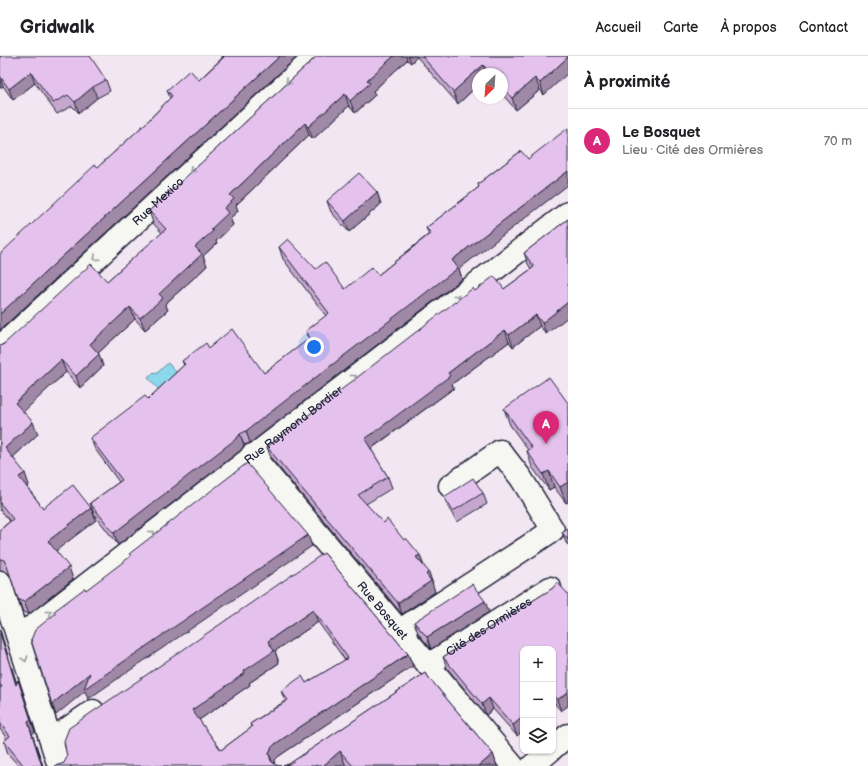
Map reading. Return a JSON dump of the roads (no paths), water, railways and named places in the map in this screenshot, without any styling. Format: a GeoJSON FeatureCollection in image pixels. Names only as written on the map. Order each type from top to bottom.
{"type":"FeatureCollection","features":[{"type":"Feature","properties":{"kind":"street","name":"Rue Mexico"},"geometry":{"type":"LineString","coordinates":[[0,347],[316,56]]}},
{"type":"Feature","properties":{"kind":"street","name":"Rue Raymond Bordier"},"geometry":{"type":"LineString","coordinates":[[17,634],[33,626],[568,212]]}},
{"type":"Feature","properties":{"kind":"street"},"geometry":{"type":"LineString","coordinates":[[399,631],[553,530],[521,478],[500,451],[450,486]]}},
{"type":"Feature","properties":{"kind":"street","name":"Rue Bosquet"},"geometry":{"type":"LineString","coordinates":[[252,456],[322,554],[399,631],[426,671],[513,766]]}},
{"type":"Feature","properties":{"kind":"street"},"geometry":{"type":"LineString","coordinates":[[0,582],[59,766]]}},
{"type":"Feature","properties":{"kind":"street","name":"Cité des Ormières"},"geometry":{"type":"LineString","coordinates":[[426,671],[550,588]]}},
{"type":"Feature","properties":{"kind":"street"},"geometry":{"type":"LineString","coordinates":[[50,738],[58,735],[112,698]]}},
{"type":"Feature","properties":{"kind":"street"},"geometry":{"type":"LineString","coordinates":[[556,745],[568,735]]}},
{"type":"Feature","properties":{"kind":"street"},"geometry":{"type":"LineString","coordinates":[[532,766],[546,754]]}},
{"type":"Feature","properties":{"kind":"water"},"geometry":{"type":"Polygon","coordinates":[[[168,363],[177,373],[159,390],[148,378],[154,372],[156,374],[168,363]]]}},
{"type":"Feature","properties":{"kind":"place","name":"Le Bosquet"},"geometry":{"type":"Point","coordinates":[546,444]}}]}
